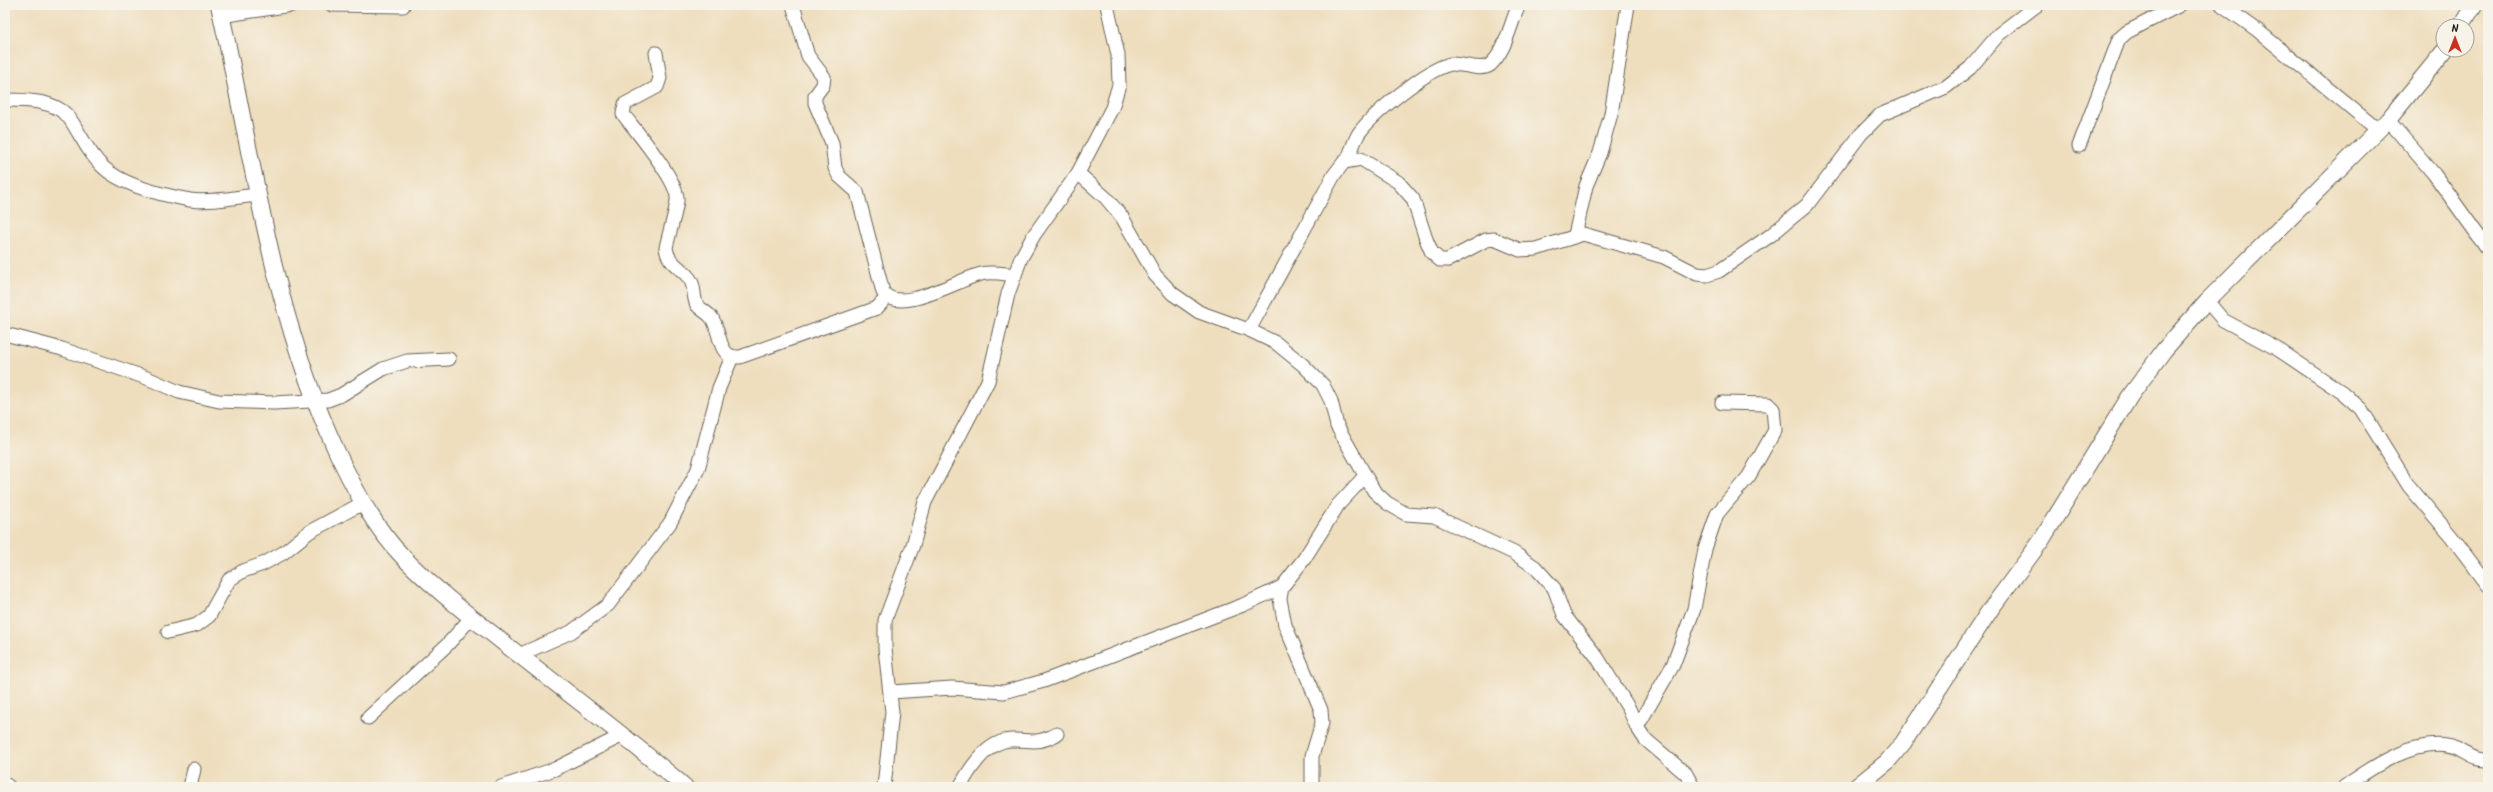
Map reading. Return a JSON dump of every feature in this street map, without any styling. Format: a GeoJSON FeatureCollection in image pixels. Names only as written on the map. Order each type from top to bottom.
{"type":"FeatureCollection","features":[{"type":"Feature","properties":{"kind":"main road"},"geometry":{"type":"LineString","coordinates":[[2465,18],[2474,5]]}},
{"type":"Feature","properties":{"kind":"main road"},"geometry":{"type":"LineString","coordinates":[[220,10],[257,195],[289,327],[314,400],[363,503],[380,529],[403,557],[471,618],[685,787]]}},
{"type":"Feature","properties":{"kind":"main road"},"geometry":{"type":"LineString","coordinates":[[1856,787],[1887,762],[1903,743],[1990,610],[2041,541],[2130,396],[2173,339],[2207,301],[2383,125],[2438,58]]}},
{"type":"Feature","properties":{"kind":"street"},"geometry":{"type":"LineString","coordinates":[[220,10],[291,5]]}},
{"type":"Feature","properties":{"kind":"street"},"geometry":{"type":"LineString","coordinates":[[332,5],[403,6]]}},
{"type":"Feature","properties":{"kind":"street"},"geometry":{"type":"LineString","coordinates":[[793,5],[808,56],[824,77],[823,84],[816,96],[815,103],[832,144],[835,168],[839,176],[857,192],[883,292],[886,297],[895,300],[927,295],[980,274],[1015,275]]}},
{"type":"Feature","properties":{"kind":"street"},"geometry":{"type":"LineString","coordinates":[[884,787],[892,712],[885,648],[885,620],[913,544],[925,502],[988,381],[1008,294],[1020,258],[1034,235],[1078,173],[1112,108],[1119,84],[1118,55],[1106,5]]}},
{"type":"Feature","properties":{"kind":"street"},"geometry":{"type":"LineString","coordinates":[[1248,330],[1334,175],[1347,161],[1359,134],[1370,120],[1393,100],[1441,66],[1453,64],[1482,68],[1488,66],[1498,56],[1519,5]]}},
{"type":"Feature","properties":{"kind":"street"},"geometry":{"type":"LineString","coordinates":[[1574,236],[1586,186],[1600,153],[1611,114],[1628,5]]}},
{"type":"Feature","properties":{"kind":"street"},"geometry":{"type":"LineString","coordinates":[[1347,161],[1361,159],[1398,182],[1412,198],[1432,253],[1440,260],[1448,260],[1486,240],[1494,239],[1520,250],[1536,249],[1574,236],[1591,235],[1664,258],[1697,274],[1707,274],[1719,271],[1771,235],[1807,205],[1861,134],[1880,116],[1946,88],[1970,68],[1999,34],[2037,5]]}},
{"type":"Feature","properties":{"kind":"street"},"geometry":{"type":"LineString","coordinates":[[2079,146],[2119,39],[2127,32],[2180,5]]}},
{"type":"Feature","properties":{"kind":"street"},"geometry":{"type":"LineString","coordinates":[[2222,5],[2383,125],[2434,174],[2488,249]]}},
{"type":"Feature","properties":{"kind":"street"},"geometry":{"type":"LineString","coordinates":[[656,53],[660,78],[657,88],[625,104],[623,114],[664,166],[677,195],[666,248],[666,255],[671,263],[691,280],[697,304],[715,323],[723,349],[732,357]]}},
{"type":"Feature","properties":{"kind":"street"},"geometry":{"type":"LineString","coordinates":[[5,100],[55,106],[64,112],[89,152],[103,167],[118,179],[133,186],[191,200],[218,200],[257,195]]}},
{"type":"Feature","properties":{"kind":"street"},"geometry":{"type":"LineString","coordinates":[[1078,173],[1106,198],[1122,217],[1156,274],[1173,294],[1199,312],[1248,330],[1276,343],[1303,365],[1323,385],[1332,401],[1337,426],[1374,491],[1387,503],[1406,514],[1434,516],[1514,553],[1535,567],[1554,588],[1564,615],[1597,657],[1629,709],[1637,727],[1645,739],[1686,774],[1693,787]]}},
{"type":"Feature","properties":{"kind":"street"},"geometry":{"type":"LineString","coordinates":[[732,357],[787,341],[877,308],[884,303],[886,297]]}},
{"type":"Feature","properties":{"kind":"street"},"geometry":{"type":"LineString","coordinates":[[2207,301],[2223,320],[2279,350],[2343,393],[2361,409],[2409,486],[2451,536],[2488,585]]}},
{"type":"Feature","properties":{"kind":"street"},"geometry":{"type":"LineString","coordinates":[[5,334],[62,349],[147,378],[179,392],[219,401],[274,403],[328,400],[342,395],[383,369],[407,361],[449,359]]}},
{"type":"Feature","properties":{"kind":"street"},"geometry":{"type":"LineString","coordinates":[[519,655],[572,632],[608,605],[670,523],[698,469],[719,388],[732,357]]}},
{"type":"Feature","properties":{"kind":"street"},"geometry":{"type":"LineString","coordinates":[[1637,727],[1674,666],[1694,609],[1705,549],[1718,514],[1749,476],[1775,430],[1773,409],[1768,404],[1722,403]]}},
{"type":"Feature","properties":{"kind":"street"},"geometry":{"type":"LineString","coordinates":[[891,692],[952,688],[1004,692],[1044,681],[1243,605],[1282,587],[1304,559],[1338,505],[1365,476]]}},
{"type":"Feature","properties":{"kind":"street"},"geometry":{"type":"LineString","coordinates":[[168,632],[197,625],[209,616],[229,580],[243,571],[263,564],[284,553],[309,532],[363,503]]}},
{"type":"Feature","properties":{"kind":"street"},"geometry":{"type":"LineString","coordinates":[[1282,587],[1280,599],[1285,625],[1321,710],[1322,723],[1312,756],[1312,787]]}},
{"type":"Feature","properties":{"kind":"street"},"geometry":{"type":"LineString","coordinates":[[368,718],[447,645],[471,618]]}},
{"type":"Feature","properties":{"kind":"street"},"geometry":{"type":"LineString","coordinates":[[960,787],[982,755],[996,744],[1011,740],[1032,743],[1057,734]]}},
{"type":"Feature","properties":{"kind":"street"},"geometry":{"type":"LineString","coordinates":[[501,787],[555,769],[621,736]]}},
{"type":"Feature","properties":{"kind":"street"},"geometry":{"type":"LineString","coordinates":[[2344,787],[2388,760],[2411,750],[2431,746],[2451,747],[2472,759],[2488,760]]}},
{"type":"Feature","properties":{"kind":"street"},"geometry":{"type":"LineString","coordinates":[[190,787],[194,769]]}},
{"type":"Feature","properties":{"kind":"street"},"geometry":{"type":"LineString","coordinates":[[5,784],[9,787]]}}]}
